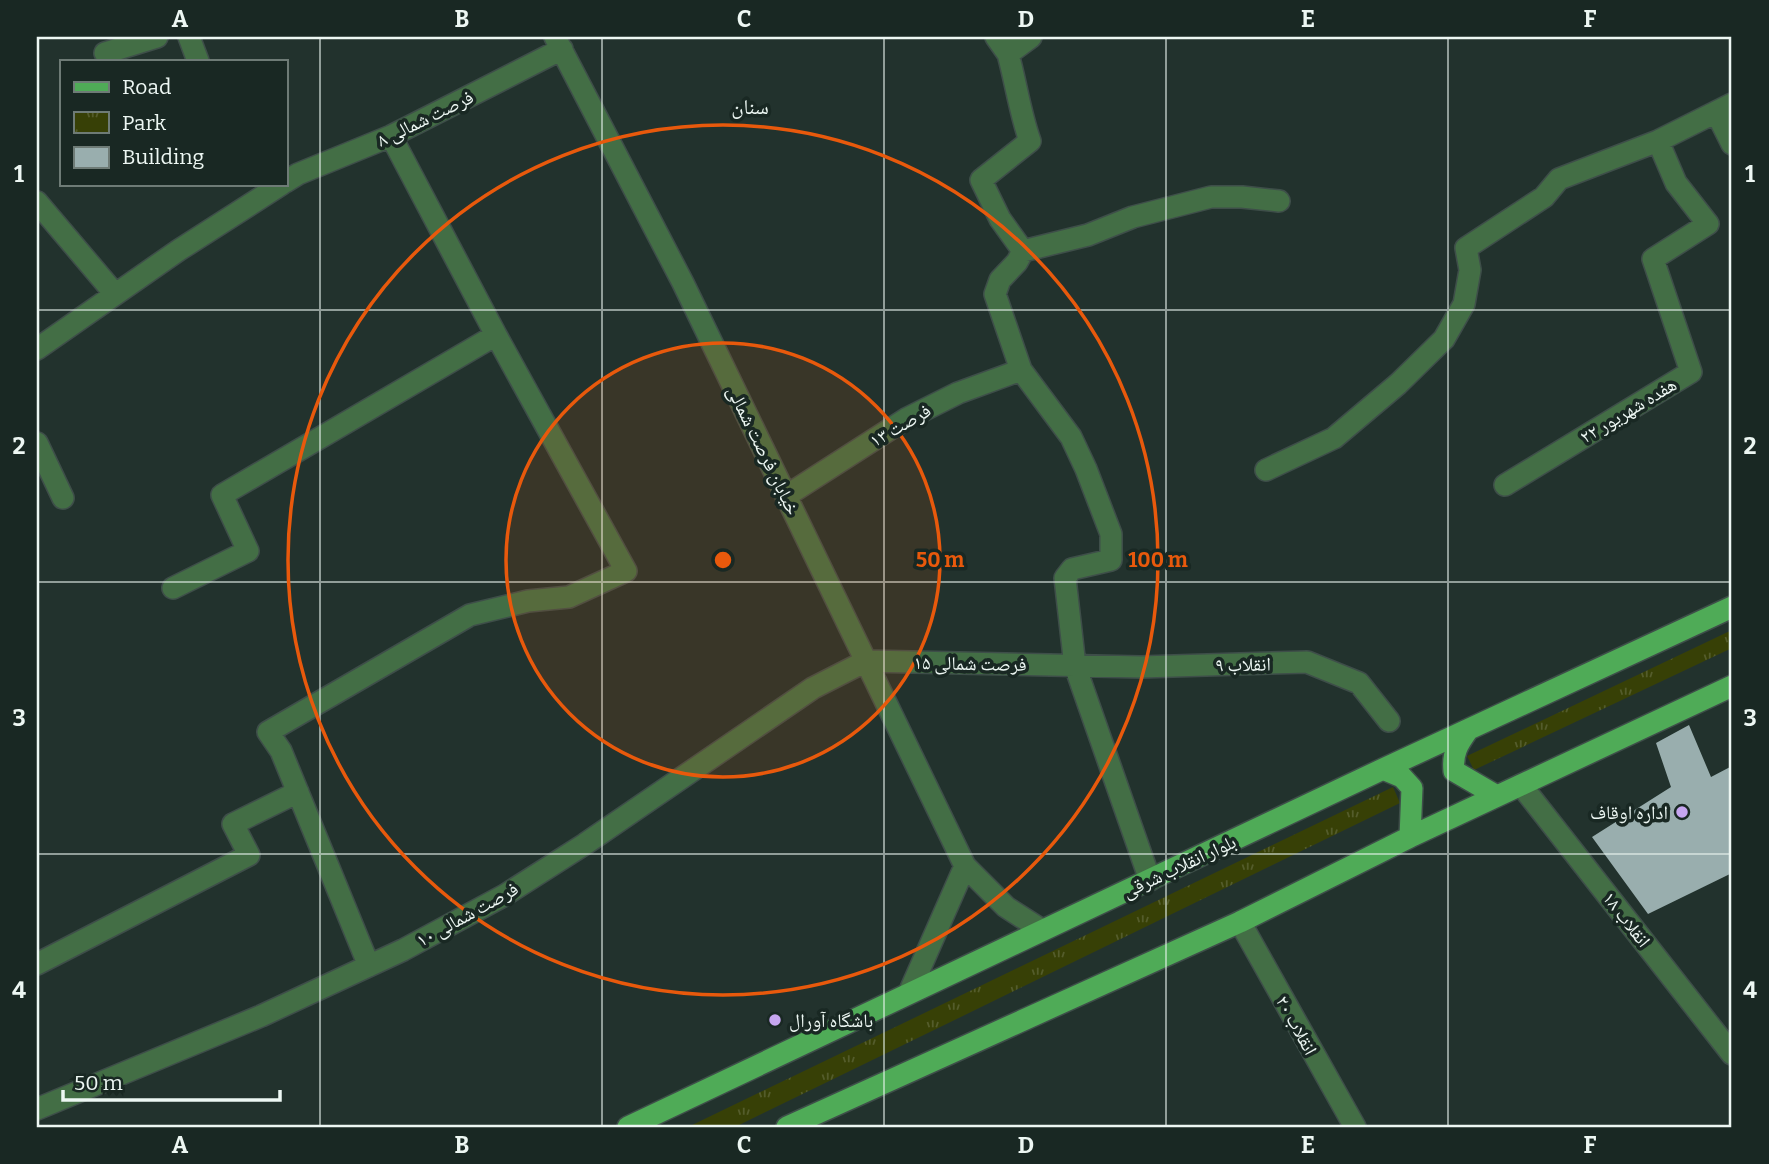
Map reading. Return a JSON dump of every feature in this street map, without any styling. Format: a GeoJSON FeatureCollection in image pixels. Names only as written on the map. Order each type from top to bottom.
{"type":"FeatureCollection","features":[{"type":"Feature","properties":{"kind":"main road","name":"بلوار انقلاب شرقی"},"geometry":{"type":"LineString","coordinates":[[628,1127],[1383,769],[1732,607]]}},
{"type":"Feature","properties":{"kind":"main road"},"geometry":{"type":"LineString","coordinates":[[788,1127],[1240,922],[1410,837],[1732,686]]}},
{"type":"Feature","properties":{"kind":"main road"},"geometry":{"type":"LineString","coordinates":[[1468,730],[1456,746],[1452,760],[1454,771],[1497,796]]}},
{"type":"Feature","properties":{"kind":"main road"},"geometry":{"type":"LineString","coordinates":[[1383,769],[1402,777],[1412,788],[1410,837]]}},
{"type":"Feature","properties":{"kind":"street"},"geometry":{"type":"LineString","coordinates":[[105,53],[157,37]]}},
{"type":"Feature","properties":{"kind":"street"},"geometry":{"type":"LineString","coordinates":[[189,37],[198,60]]}},
{"type":"Feature","properties":{"kind":"street"},"geometry":{"type":"LineString","coordinates":[[1023,251],[1000,219],[981,180],[1030,141],[1022,120],[1019,94],[1002,45],[1031,37]]}},
{"type":"Feature","properties":{"kind":"street","name":"فرصت شمالی ۸"},"geometry":{"type":"LineString","coordinates":[[287,181],[298,174],[391,136],[559,43]]}},
{"type":"Feature","properties":{"kind":"street","name":"خیابان فرصت شمالی"},"geometry":{"type":"LineString","coordinates":[[559,43],[683,283],[965,866],[1006,907],[1042,930]]}},
{"type":"Feature","properties":{"kind":"street"},"geometry":{"type":"LineString","coordinates":[[1266,470],[1334,438],[1398,384],[1444,339],[1464,304],[1470,270],[1466,248],[1544,197],[1559,178],[1658,141],[1724,108],[1732,144]]}},
{"type":"Feature","properties":{"kind":"street"},"geometry":{"type":"LineString","coordinates":[[369,966],[281,751],[268,732],[470,615],[528,601],[569,597],[626,571],[496,335],[391,136]]}},
{"type":"Feature","properties":{"kind":"street","name":"هفده شهریور ۲۲"},"geometry":{"type":"LineString","coordinates":[[1505,485],[1691,372],[1653,259],[1708,224],[1676,183],[1658,141]]}},
{"type":"Feature","properties":{"kind":"street","name":"فرصت شمالی ۸"},"geometry":{"type":"LineString","coordinates":[[37,349],[250,192],[273,186]]}},
{"type":"Feature","properties":{"kind":"street"},"geometry":{"type":"LineString","coordinates":[[1150,880],[1075,666],[1065,578],[1072,569],[1111,560],[1111,534],[1071,437],[1021,370],[995,294],[1000,280],[1017,262],[1023,251],[1088,235],[1133,217],[1211,197],[1279,201]]}},
{"type":"Feature","properties":{"kind":"street"},"geometry":{"type":"LineString","coordinates":[[37,202],[115,294]]}},
{"type":"Feature","properties":{"kind":"street"},"geometry":{"type":"LineString","coordinates":[[173,588],[248,551],[222,495],[496,335]]}},
{"type":"Feature","properties":{"kind":"street","name":"فرصت ۱۳"},"geometry":{"type":"LineString","coordinates":[[786,496],[906,419],[958,393],[1021,370]]}},
{"type":"Feature","properties":{"kind":"street"},"geometry":{"type":"LineString","coordinates":[[37,443],[63,498]]}},
{"type":"Feature","properties":{"kind":"street","name":"فرصت شمالی ۱۵"},"geometry":{"type":"LineString","coordinates":[[866,661],[1075,666]]}},
{"type":"Feature","properties":{"kind":"street","name":"فرصت شمالی ۱۰"},"geometry":{"type":"LineString","coordinates":[[37,1109],[261,1016],[369,966],[505,894],[584,844],[813,688],[866,661]]}},
{"type":"Feature","properties":{"kind":"street","name":"انقلاب ۹"},"geometry":{"type":"LineString","coordinates":[[1075,666],[1307,663],[1359,683],[1389,721]]}},
{"type":"Feature","properties":{"kind":"street","name":"انقلاب ۱۸"},"geometry":{"type":"LineString","coordinates":[[1521,785],[1732,1054]]}},
{"type":"Feature","properties":{"kind":"street"},"geometry":{"type":"LineString","coordinates":[[37,964],[249,855],[233,824],[298,792]]}},
{"type":"Feature","properties":{"kind":"street"},"geometry":{"type":"LineString","coordinates":[[909,993],[965,866]]}},
{"type":"Feature","properties":{"kind":"street","name":"انقلاب ۲۰"},"geometry":{"type":"LineString","coordinates":[[1240,922],[1355,1127]]}},
{"type":"Feature","properties":{"kind":"green space"},"geometry":{"type":"Polygon","coordinates":[[[1732,630],[1732,648],[1474,770],[1467,756],[1732,630]]]}},
{"type":"Feature","properties":{"kind":"green space"},"geometry":{"type":"Polygon","coordinates":[[[1393,787],[1400,803],[735,1127],[688,1127],[1393,787]]]}},
{"type":"Feature","properties":{"kind":"building","name":"اداره اوقاف"},"geometry":{"type":"Polygon","coordinates":[[[1689,725],[1711,777],[1732,766],[1732,873],[1648,914],[1592,837],[1671,787],[1656,743],[1689,725]]]}},
{"type":"Feature","properties":{"kind":"place","name":"اداره اوقاف"},"geometry":{"type":"Point","coordinates":[1682,812]}},
{"type":"Feature","properties":{"kind":"place","name":"باشگاه آورال"},"geometry":{"type":"Point","coordinates":[775,1020]}},
{"type":"Feature","properties":{"kind":"district","name":"سنان"},"geometry":{"type":"Point","coordinates":[750,107]}}]}
